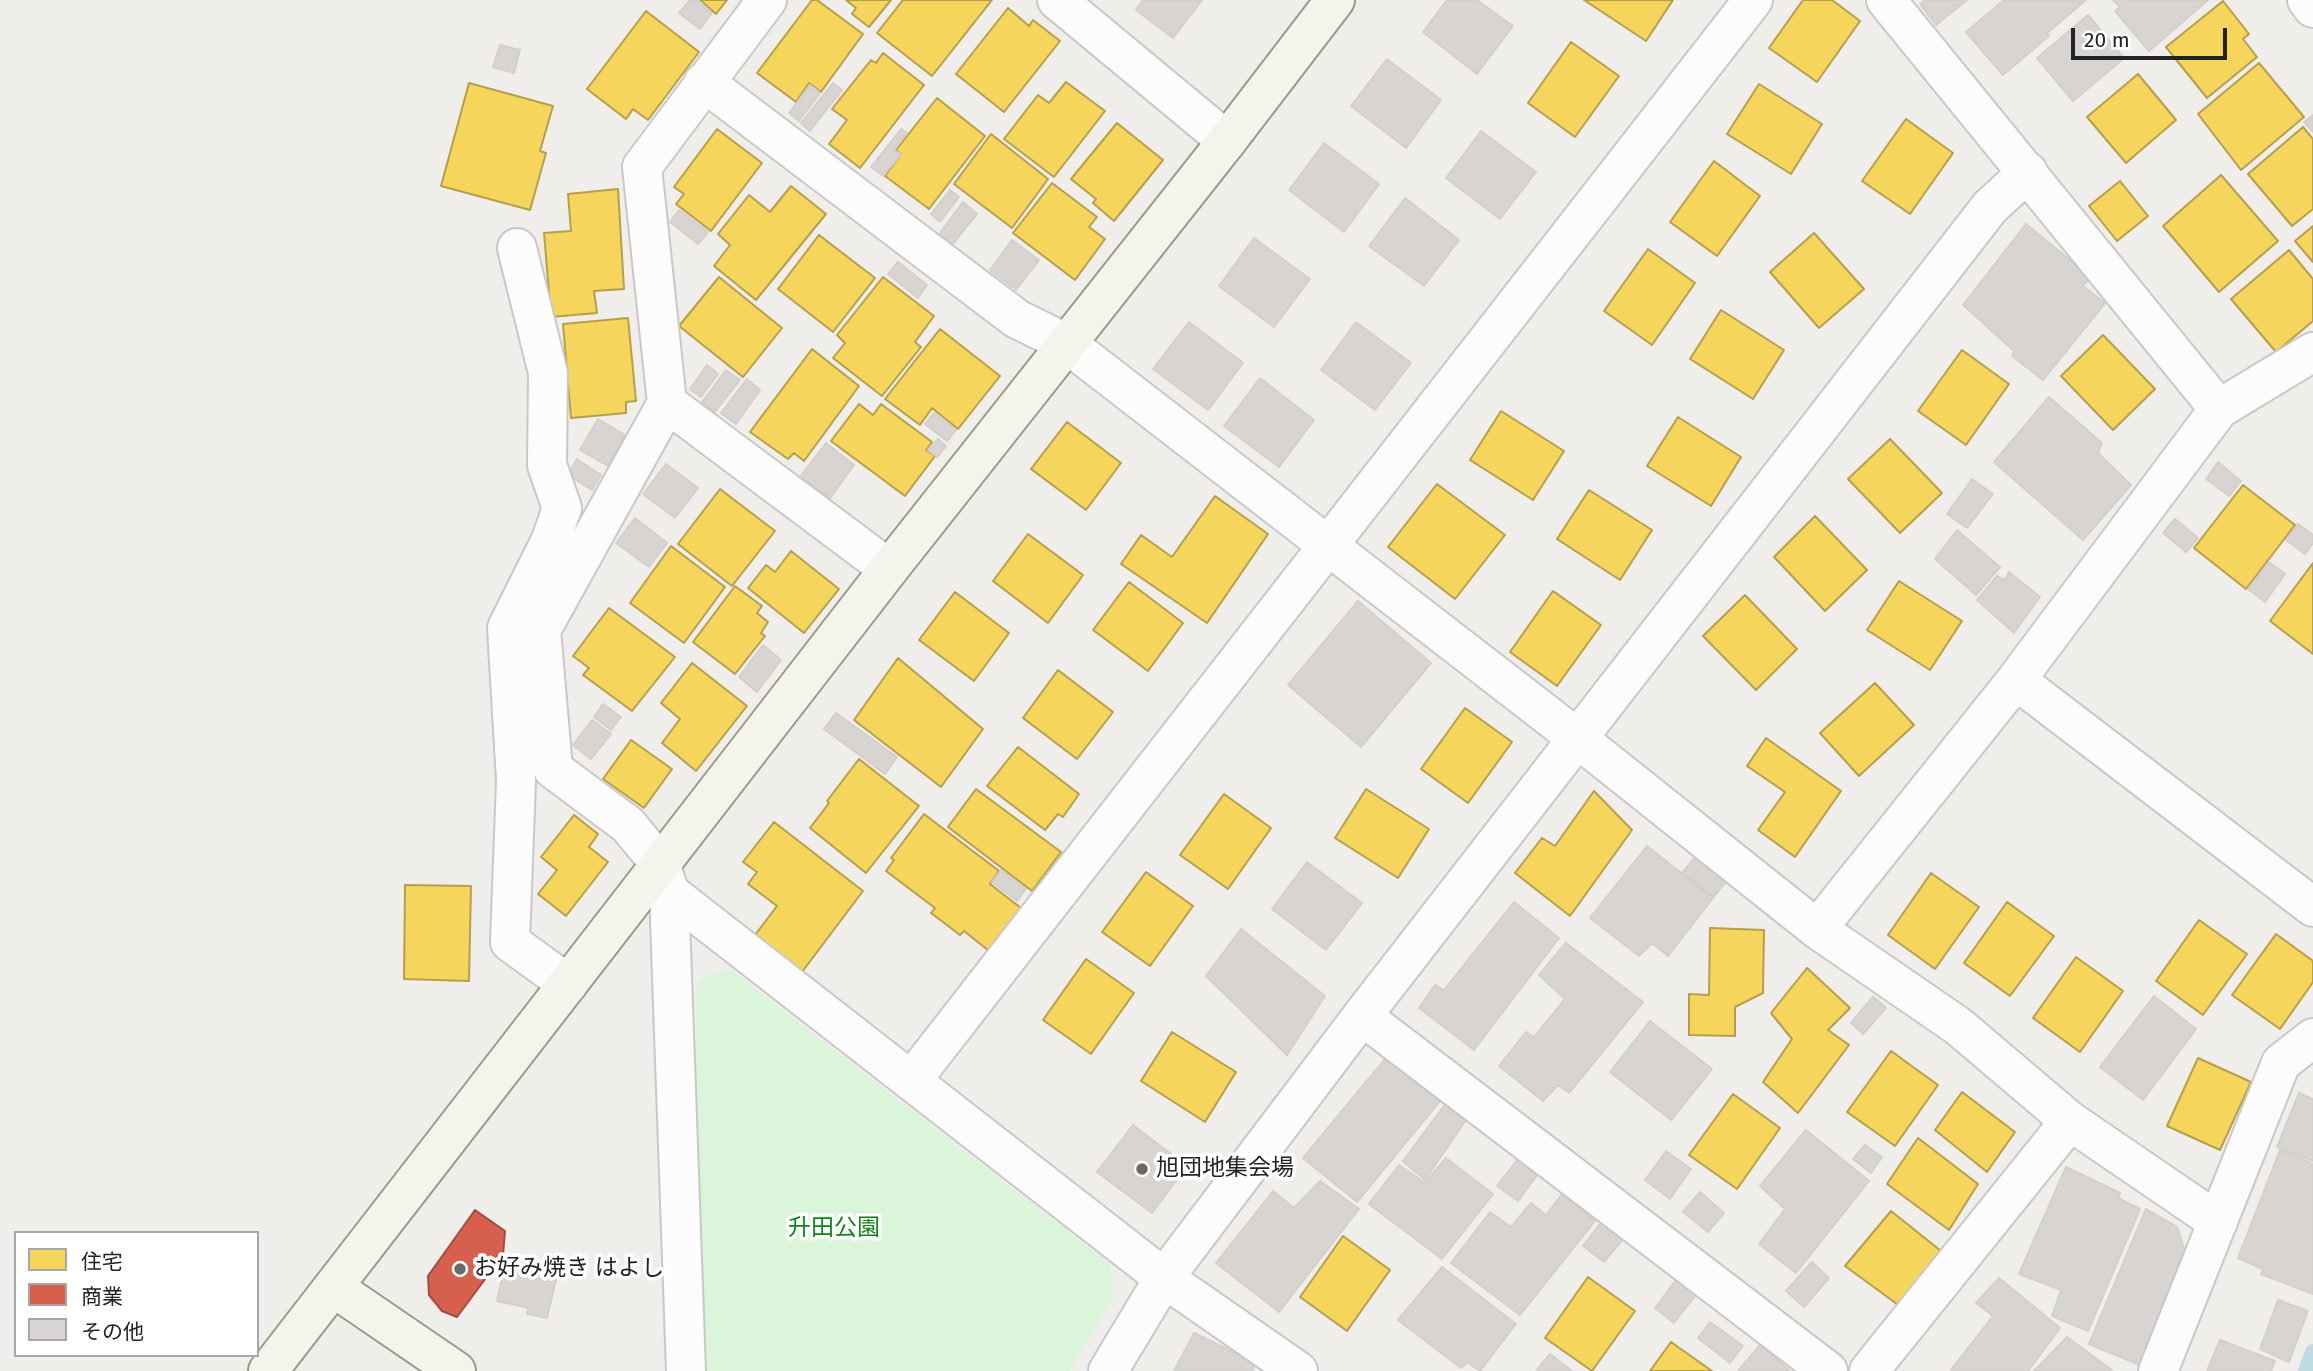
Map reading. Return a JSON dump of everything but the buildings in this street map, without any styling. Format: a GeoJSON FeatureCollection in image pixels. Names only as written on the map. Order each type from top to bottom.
{"type":"FeatureCollection","features":[{"type":"Feature","properties":{"kind":"street"},"geometry":{"type":"LineString","coordinates":[[767,0],[642,167],[667,403],[541,630],[553,769],[628,825],[665,879],[911,1081],[1164,1278],[1298,1371]]}},
{"type":"Feature","properties":{"kind":"street"},"geometry":{"type":"LineString","coordinates":[[1056,0],[1227,141]]}},
{"type":"Feature","properties":{"kind":"street"},"geometry":{"type":"LineString","coordinates":[[268,1371],[568,984],[665,879],[889,569],[1335,0]]}},
{"type":"Feature","properties":{"kind":"street"},"geometry":{"type":"LineString","coordinates":[[911,1081],[1753,0]]}},
{"type":"Feature","properties":{"kind":"street"},"geometry":{"type":"LineString","coordinates":[[1886,0],[2219,409]]}},
{"type":"Feature","properties":{"kind":"street"},"geometry":{"type":"LineString","coordinates":[[2307,0],[2313,8]]}},
{"type":"Feature","properties":{"kind":"street"},"geometry":{"type":"LineString","coordinates":[[704,82],[1017,319],[1066,343],[1577,738],[1817,929],[1958,1026],[2070,1121],[2218,1222]]}},
{"type":"Feature","properties":{"kind":"street"},"geometry":{"type":"LineString","coordinates":[[1108,1371],[1164,1278],[1362,1017],[1990,207],[2028,172]]}},
{"type":"Feature","properties":{"kind":"street"},"geometry":{"type":"LineString","coordinates":[[517,248],[548,373],[547,465],[562,508],[551,540],[507,628],[516,781],[510,942],[568,984]]}},
{"type":"Feature","properties":{"kind":"street"},"geometry":{"type":"LineString","coordinates":[[1817,929],[2016,680],[2219,409],[2313,352]]}},
{"type":"Feature","properties":{"kind":"street"},"geometry":{"type":"LineString","coordinates":[[667,403],[889,569]]}},
{"type":"Feature","properties":{"kind":"street"},"geometry":{"type":"LineString","coordinates":[[2016,680],[2313,907]]}},
{"type":"Feature","properties":{"kind":"street"},"geometry":{"type":"LineString","coordinates":[[665,879],[686,1371]]}},
{"type":"Feature","properties":{"kind":"street"},"geometry":{"type":"LineString","coordinates":[[1362,1017],[1828,1371]]}},
{"type":"Feature","properties":{"kind":"street"},"geometry":{"type":"LineString","coordinates":[[2158,1371],[2281,1063],[2313,1038]]}},
{"type":"Feature","properties":{"kind":"street"},"geometry":{"type":"LineString","coordinates":[[1869,1371],[2070,1121]]}},
{"type":"Feature","properties":{"kind":"street"},"geometry":{"type":"LineString","coordinates":[[332,1287],[456,1371]]}},
{"type":"Feature","properties":{"kind":"green space","name":"升田公園"},"geometry":{"type":"Polygon","coordinates":[[[728,968],[1110,1264],[1113,1298],[1070,1371],[699,1371],[692,1216],[697,980],[728,968]]]}},
{"type":"Feature","properties":{"kind":"waterway"},"geometry":{"type":"LineString","coordinates":[[2306,1371],[2313,1352]]}},
{"type":"Feature","properties":{"kind":"place","name":"旭団地集会場"},"geometry":{"type":"Point","coordinates":[1142,1169]}},
{"type":"Feature","properties":{"kind":"place","name":"お好み焼き はよし"},"geometry":{"type":"Point","coordinates":[460,1269]}}]}
